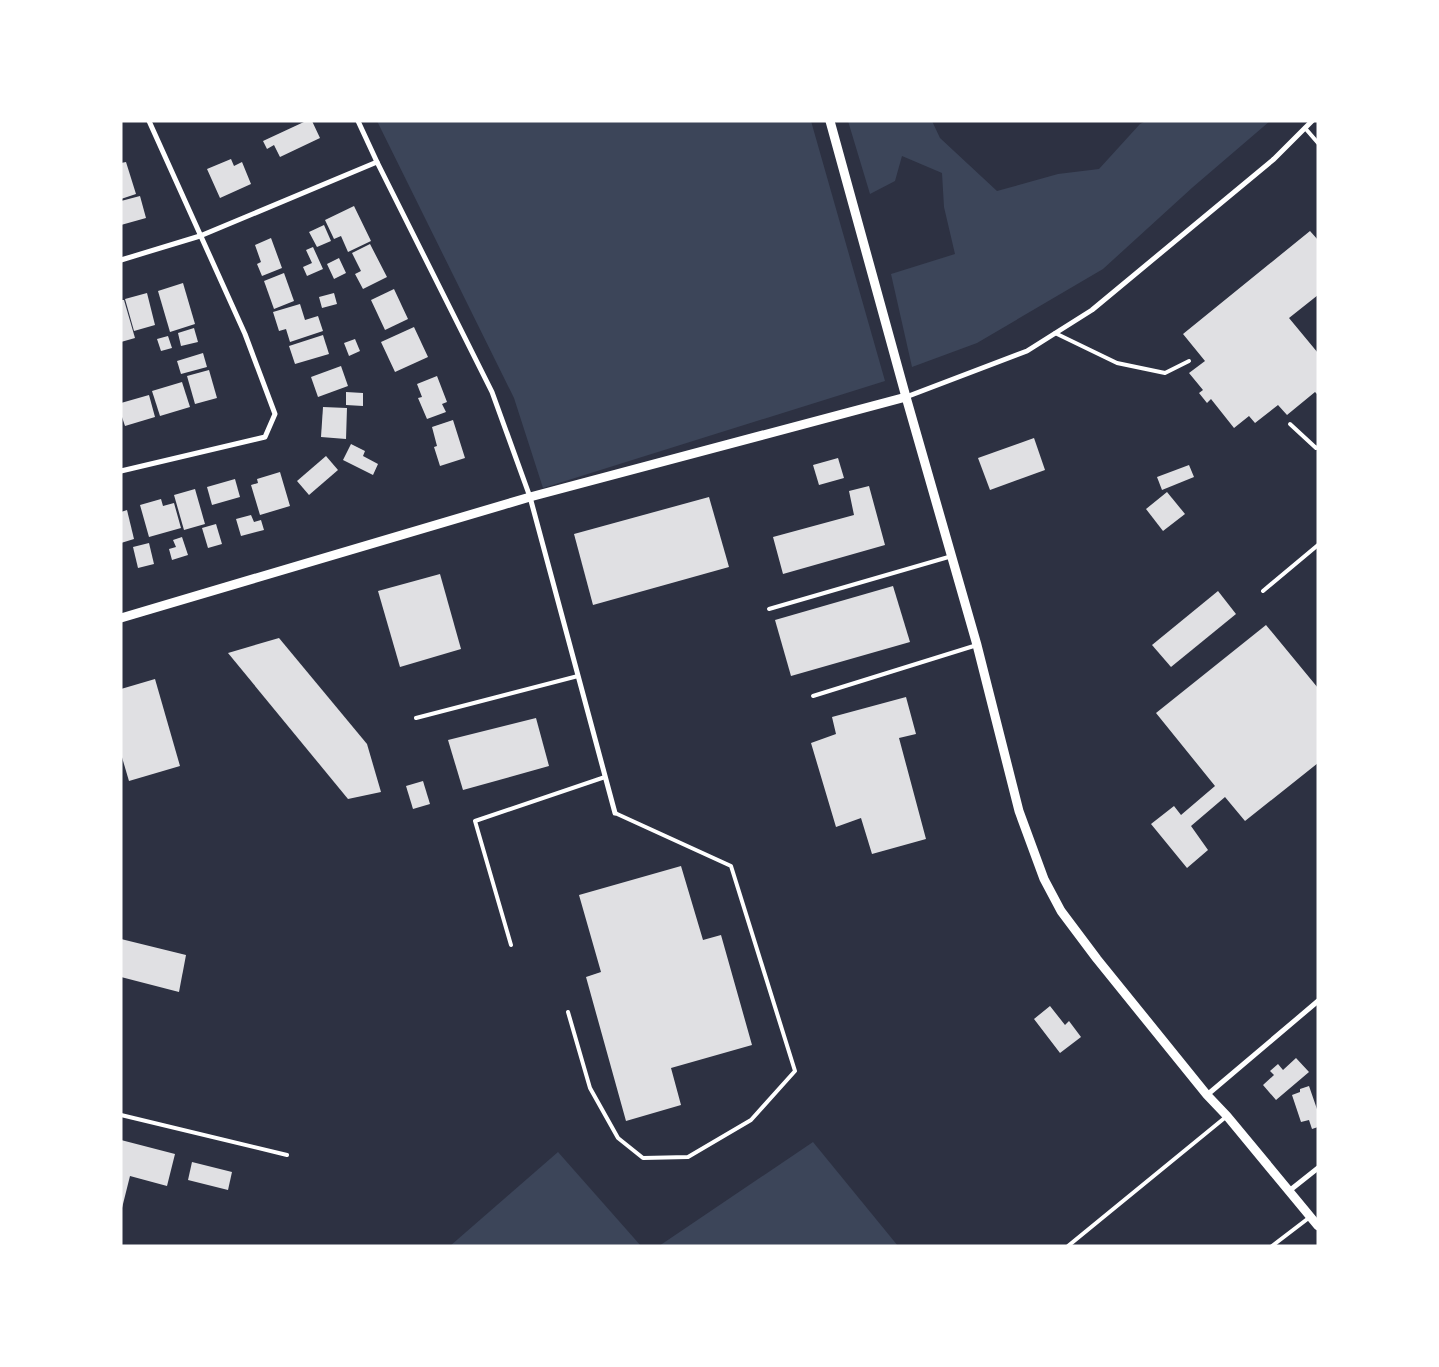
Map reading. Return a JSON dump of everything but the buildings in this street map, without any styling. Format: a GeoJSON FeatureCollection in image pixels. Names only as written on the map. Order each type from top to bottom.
{"type":"FeatureCollection","features":[{"type":"Feature","properties":{"kind":"street"},"geometry":{"type":"LineString","coordinates":[[121,471],[265,436],[275,414],[245,334],[149,121]]}},
{"type":"Feature","properties":{"kind":"street"},"geometry":{"type":"LineString","coordinates":[[358,121],[376,162],[492,392],[530,497],[615,813]]}},
{"type":"Feature","properties":{"kind":"street"},"geometry":{"type":"LineString","coordinates":[[830,121],[906,397],[978,644],[1019,811],[1044,879],[1061,911],[1097,959],[1207,1095],[1318,1226]]}},
{"type":"Feature","properties":{"kind":"street"},"geometry":{"type":"LineString","coordinates":[[121,618],[530,497],[906,397],[1027,351],[1092,310],[1274,159],[1312,121]]}},
{"type":"Feature","properties":{"kind":"street"},"geometry":{"type":"LineString","coordinates":[[121,260],[200,236],[376,162]]}},
{"type":"Feature","properties":{"kind":"street"},"geometry":{"type":"LineString","coordinates":[[1207,1095],[1318,1001]]}},
{"type":"Feature","properties":{"kind":"street"},"geometry":{"type":"LineString","coordinates":[[1288,1191],[1318,1168]]}},
{"type":"Feature","properties":{"kind":"lane"},"geometry":{"type":"LineString","coordinates":[[1305,128],[1318,143]]}},
{"type":"Feature","properties":{"kind":"lane"},"geometry":{"type":"LineString","coordinates":[[1055,334],[1117,363],[1166,373],[1189,361]]}},
{"type":"Feature","properties":{"kind":"lane"},"geometry":{"type":"LineString","coordinates":[[1290,424],[1316,448],[1318,446]]}},
{"type":"Feature","properties":{"kind":"lane"},"geometry":{"type":"LineString","coordinates":[[1263,591],[1318,546]]}},
{"type":"Feature","properties":{"kind":"lane"},"geometry":{"type":"LineString","coordinates":[[769,609],[952,556]]}},
{"type":"Feature","properties":{"kind":"lane"},"geometry":{"type":"LineString","coordinates":[[813,696],[978,644]]}},
{"type":"Feature","properties":{"kind":"lane"},"geometry":{"type":"LineString","coordinates":[[416,718],[578,676]]}},
{"type":"Feature","properties":{"kind":"lane"},"geometry":{"type":"LineString","coordinates":[[511,945],[475,821],[605,777]]}},
{"type":"Feature","properties":{"kind":"lane"},"geometry":{"type":"LineString","coordinates":[[568,1012],[590,1088],[618,1138],[643,1158],[688,1157],[752,1120],[795,1071],[731,866],[615,813]]}},
{"type":"Feature","properties":{"kind":"lane"},"geometry":{"type":"LineString","coordinates":[[121,1115],[286,1155]]}},
{"type":"Feature","properties":{"kind":"lane"},"geometry":{"type":"LineString","coordinates":[[1068,1246],[1226,1116]]}},
{"type":"Feature","properties":{"kind":"lane"},"geometry":{"type":"LineString","coordinates":[[1272,1246],[1310,1217]]}},
{"type":"Feature","properties":{"kind":"shaded area"},"geometry":{"type":"Polygon","coordinates":[[[377,121],[811,121],[885,381],[543,488],[514,398],[377,121]]]}},
{"type":"Feature","properties":{"kind":"shaded area"},"geometry":{"type":"Polygon","coordinates":[[[848,121],[932,121],[940,138],[997,191],[1058,174],[1099,169],[1140,124],[1146,121],[1270,121],[1193,187],[1103,269],[977,343],[912,367],[891,274],[955,254],[944,207],[942,173],[902,156],[895,181],[870,194],[848,121]]]}},
{"type":"Feature","properties":{"kind":"shaded area"},"geometry":{"type":"Polygon","coordinates":[[[813,1142],[898,1246],[659,1246],[813,1142]]]}},
{"type":"Feature","properties":{"kind":"shaded area"},"geometry":{"type":"Polygon","coordinates":[[[558,1152],[641,1246],[450,1246],[558,1152]]]}}]}
